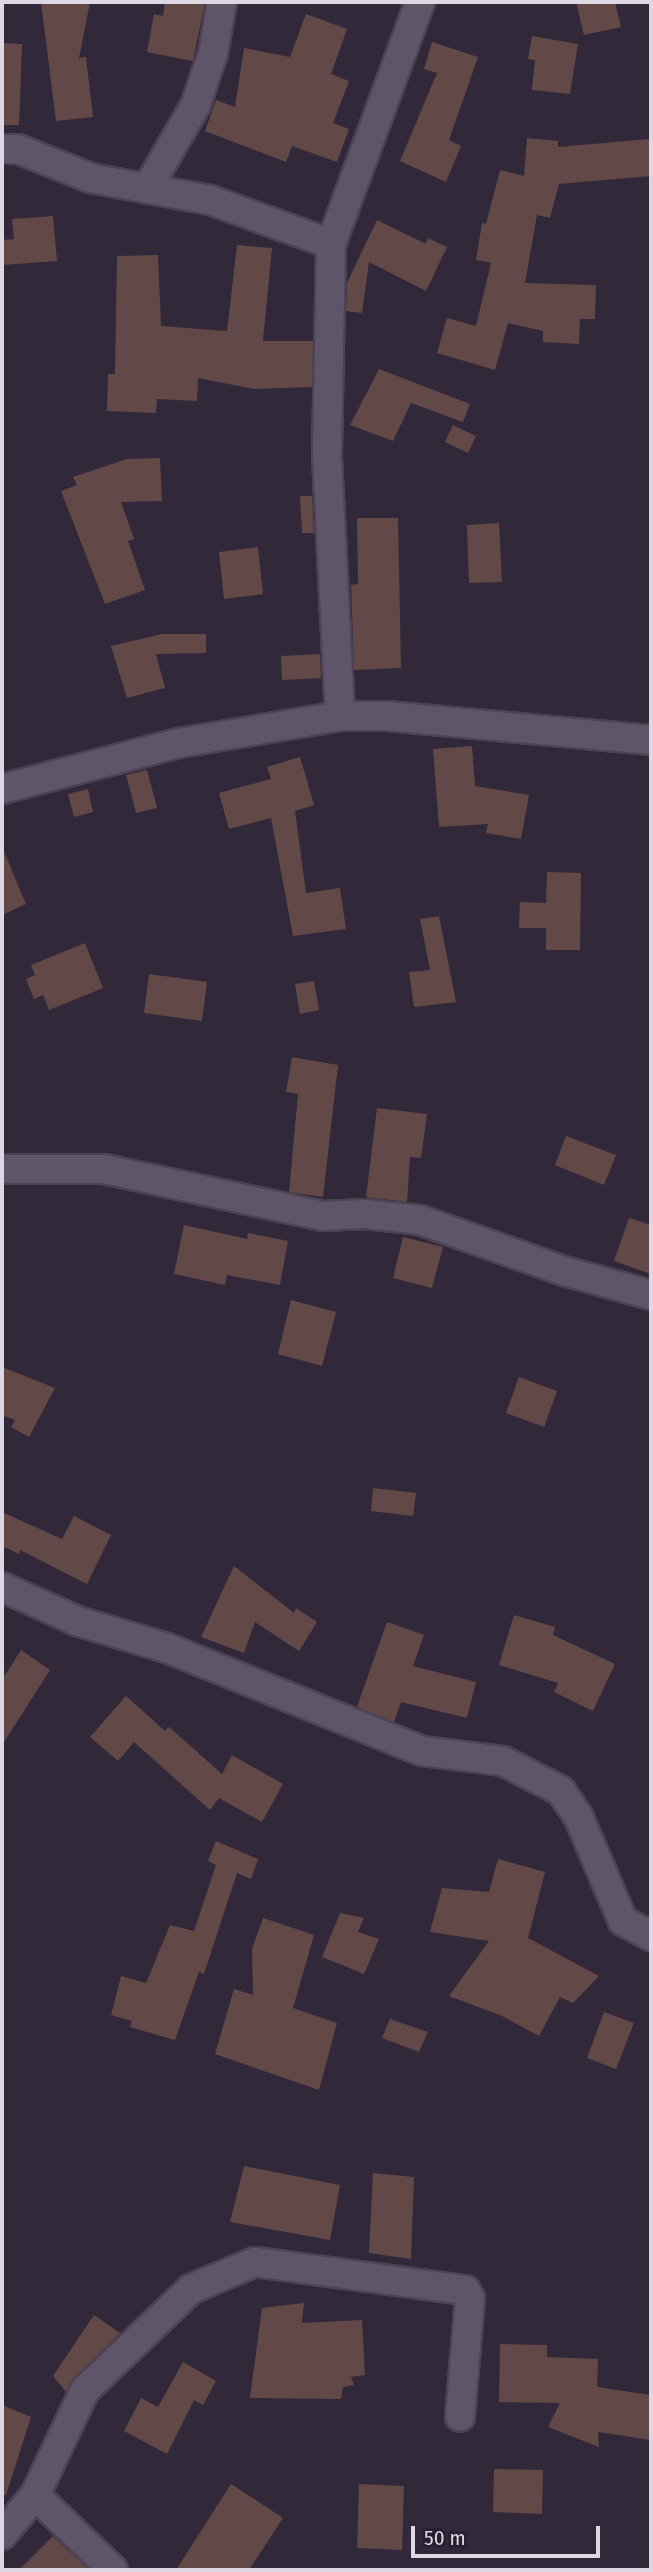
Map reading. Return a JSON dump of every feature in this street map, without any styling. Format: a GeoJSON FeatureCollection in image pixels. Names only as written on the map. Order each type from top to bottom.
{"type":"FeatureCollection","features":[{"type":"Feature","properties":{"kind":"street"},"geometry":{"type":"LineString","coordinates":[[147,189],[196,104],[213,53],[222,2]]}},
{"type":"Feature","properties":{"kind":"street"},"geometry":{"type":"LineString","coordinates":[[340,716],[327,457],[331,244],[419,2]]}},
{"type":"Feature","properties":{"kind":"street"},"geometry":{"type":"LineString","coordinates":[[2,149],[18,149],[90,178],[210,200],[331,244]]}},
{"type":"Feature","properties":{"kind":"street"},"geometry":{"type":"LineString","coordinates":[[2,789],[179,743],[340,716],[387,716],[651,740]]}},
{"type":"Feature","properties":{"kind":"street"},"geometry":{"type":"LineString","coordinates":[[2,1169],[104,1169],[323,1216],[365,1214],[421,1220],[564,1271],[651,1296]]}},
{"type":"Feature","properties":{"kind":"street"},"geometry":{"type":"LineString","coordinates":[[2,1587],[77,1622],[167,1648],[422,1751],[503,1760],[561,1791],[579,1818],[623,1921],[651,1936]]}},
{"type":"Feature","properties":{"kind":"street"},"geometry":{"type":"LineString","coordinates":[[2,2535],[35,2495],[85,2390],[191,2289],[255,2262],[465,2290],[470,2298],[460,2417]]}},
{"type":"Feature","properties":{"kind":"street"},"geometry":{"type":"LineString","coordinates":[[35,2495],[113,2570]]}},
{"type":"Feature","properties":{"kind":"building"},"geometry":{"type":"Polygon","coordinates":[[[41,2],[90,2],[79,58],[86,57],[93,117],[56,121],[41,2]]]}},
{"type":"Feature","properties":{"kind":"building"},"geometry":{"type":"Polygon","coordinates":[[[165,2],[205,2],[193,61],[147,52],[154,14],[163,16],[165,2]]]}},
{"type":"Feature","properties":{"kind":"building"},"geometry":{"type":"Polygon","coordinates":[[[576,2],[615,2],[621,27],[584,35],[576,2]]]}},
{"type":"Feature","properties":{"kind":"building"},"geometry":{"type":"Polygon","coordinates":[[[306,14],[347,29],[331,74],[349,81],[333,123],[349,129],[337,162],[292,146],[286,162],[205,131],[216,100],[235,107],[244,48],[290,57],[306,14]]]}},
{"type":"Feature","properties":{"kind":"building"},"geometry":{"type":"Polygon","coordinates":[[[532,36],[578,44],[570,94],[532,90],[535,60],[528,59],[532,36]]]}},
{"type":"Feature","properties":{"kind":"building"},"geometry":{"type":"Polygon","coordinates":[[[432,42],[478,57],[449,140],[461,146],[446,182],[400,161],[437,73],[424,69],[432,42]]]}},
{"type":"Feature","properties":{"kind":"building"},"geometry":{"type":"Polygon","coordinates":[[[2,43],[22,44],[19,125],[2,125],[2,43]]]}},
{"type":"Feature","properties":{"kind":"building"},"geometry":{"type":"Polygon","coordinates":[[[527,138],[558,141],[558,147],[649,139],[651,176],[559,184],[550,218],[537,215],[525,283],[596,285],[595,319],[580,319],[579,344],[543,342],[543,331],[508,323],[495,370],[437,353],[447,318],[476,326],[491,263],[476,260],[482,223],[486,224],[500,170],[524,176],[527,138]]]}},
{"type":"Feature","properties":{"kind":"building"},"geometry":{"type":"Polygon","coordinates":[[[53,216],[57,261],[2,265],[2,240],[14,239],[12,219],[53,216]]]}},
{"type":"Feature","properties":{"kind":"building"},"geometry":{"type":"Polygon","coordinates":[[[377,220],[426,244],[428,238],[447,247],[426,291],[369,262],[362,313],[346,311],[347,283],[377,220]]]}},
{"type":"Feature","properties":{"kind":"building"},"geometry":{"type":"Polygon","coordinates":[[[237,245],[272,248],[263,341],[313,341],[312,387],[254,389],[198,378],[197,401],[157,399],[156,413],[107,411],[108,374],[115,374],[117,256],[158,255],[161,326],[227,331],[237,245]]]}},
{"type":"Feature","properties":{"kind":"building"},"geometry":{"type":"Polygon","coordinates":[[[379,369],[470,404],[463,422],[411,403],[393,441],[350,425],[379,369]]]}},
{"type":"Feature","properties":{"kind":"building"},"geometry":{"type":"Polygon","coordinates":[[[453,425],[476,436],[468,453],[445,442],[453,425]]]}},
{"type":"Feature","properties":{"kind":"building"},"geometry":{"type":"Polygon","coordinates":[[[160,458],[162,501],[121,502],[134,539],[128,541],[145,590],[105,604],[61,491],[77,485],[73,477],[127,459],[160,458]]]}},
{"type":"Feature","properties":{"kind":"building"},"geometry":{"type":"Polygon","coordinates":[[[300,496],[312,496],[314,533],[302,533],[300,496]]]}},
{"type":"Feature","properties":{"kind":"building"},"geometry":{"type":"Polygon","coordinates":[[[357,518],[398,518],[401,668],[354,670],[351,585],[358,584],[357,518]]]}},
{"type":"Feature","properties":{"kind":"building"},"geometry":{"type":"Polygon","coordinates":[[[499,523],[502,582],[469,583],[467,525],[499,523]]]}},
{"type":"Feature","properties":{"kind":"building"},"geometry":{"type":"Polygon","coordinates":[[[258,547],[263,594],[224,599],[219,552],[258,547]]]}},
{"type":"Feature","properties":{"kind":"building"},"geometry":{"type":"Polygon","coordinates":[[[162,634],[206,634],[206,653],[156,654],[165,688],[127,698],[111,646],[162,634]]]}},
{"type":"Feature","properties":{"kind":"building"},"geometry":{"type":"Polygon","coordinates":[[[320,654],[321,678],[282,680],[281,656],[320,654]]]}},
{"type":"Feature","properties":{"kind":"building"},"geometry":{"type":"Polygon","coordinates":[[[472,746],[475,786],[529,795],[521,839],[486,833],[488,824],[439,827],[433,749],[472,746]]]}},
{"type":"Feature","properties":{"kind":"building"},"geometry":{"type":"Polygon","coordinates":[[[300,757],[314,805],[295,811],[306,893],[340,888],[346,929],[293,936],[271,818],[229,829],[219,793],[271,779],[267,767],[300,757]]]}},
{"type":"Feature","properties":{"kind":"building"},"geometry":{"type":"Polygon","coordinates":[[[147,770],[157,808],[136,813],[126,775],[147,770]]]}},
{"type":"Feature","properties":{"kind":"building"},"geometry":{"type":"Polygon","coordinates":[[[88,789],[93,812],[74,817],[68,794],[88,789]]]}},
{"type":"Feature","properties":{"kind":"building"},"geometry":{"type":"Polygon","coordinates":[[[2,847],[26,904],[2,915],[2,847]]]}},
{"type":"Feature","properties":{"kind":"building"},"geometry":{"type":"Polygon","coordinates":[[[547,872],[581,873],[580,950],[546,950],[546,928],[519,928],[520,902],[546,903],[547,872]]]}},
{"type":"Feature","properties":{"kind":"building"},"geometry":{"type":"Polygon","coordinates":[[[439,916],[456,1002],[414,1007],[409,972],[430,970],[420,919],[439,916]]]}},
{"type":"Feature","properties":{"kind":"building"},"geometry":{"type":"Polygon","coordinates":[[[85,943],[103,988],[49,1010],[43,995],[34,999],[26,979],[35,975],[31,965],[85,943]]]}},
{"type":"Feature","properties":{"kind":"building"},"geometry":{"type":"Polygon","coordinates":[[[149,974],[207,982],[202,1021],[144,1013],[149,974]]]}},
{"type":"Feature","properties":{"kind":"building"},"geometry":{"type":"Polygon","coordinates":[[[314,981],[319,1010],[300,1014],[295,984],[314,981]]]}},
{"type":"Feature","properties":{"kind":"building"},"geometry":{"type":"Polygon","coordinates":[[[292,1057],[338,1065],[323,1197],[289,1192],[298,1094],[286,1092],[292,1057]]]}},
{"type":"Feature","properties":{"kind":"building"},"geometry":{"type":"Polygon","coordinates":[[[377,1108],[427,1114],[421,1158],[410,1157],[407,1202],[366,1197],[377,1108]]]}},
{"type":"Feature","properties":{"kind":"building"},"geometry":{"type":"Polygon","coordinates":[[[566,1136],[616,1155],[604,1185],[555,1165],[566,1136]]]}},
{"type":"Feature","properties":{"kind":"building"},"geometry":{"type":"Polygon","coordinates":[[[629,1218],[651,1225],[651,1274],[614,1261],[629,1218]]]}},
{"type":"Feature","properties":{"kind":"building"},"geometry":{"type":"Polygon","coordinates":[[[184,1225],[247,1239],[248,1233],[288,1241],[280,1285],[227,1275],[225,1285],[174,1274],[184,1225]]]}},
{"type":"Feature","properties":{"kind":"building"},"geometry":{"type":"Polygon","coordinates":[[[403,1237],[443,1247],[432,1288],[393,1278],[403,1237]]]}},
{"type":"Feature","properties":{"kind":"building"},"geometry":{"type":"Polygon","coordinates":[[[291,1300],[336,1312],[322,1366],[278,1354],[291,1300]]]}},
{"type":"Feature","properties":{"kind":"building"},"geometry":{"type":"Polygon","coordinates":[[[2,1367],[55,1388],[29,1437],[11,1427],[15,1420],[2,1415],[2,1367]]]}},
{"type":"Feature","properties":{"kind":"building"},"geometry":{"type":"Polygon","coordinates":[[[519,1377],[557,1391],[544,1427],[506,1413],[519,1377]]]}},
{"type":"Feature","properties":{"kind":"building"},"geometry":{"type":"Polygon","coordinates":[[[373,1488],[416,1493],[413,1516],[371,1511],[373,1488]]]}},
{"type":"Feature","properties":{"kind":"building"},"geometry":{"type":"Polygon","coordinates":[[[2,1512],[62,1539],[74,1516],[111,1535],[87,1584],[20,1550],[19,1554],[2,1546],[2,1512]]]}},
{"type":"Feature","properties":{"kind":"building"},"geometry":{"type":"Polygon","coordinates":[[[234,1566],[294,1613],[296,1608],[317,1622],[299,1651],[255,1622],[244,1653],[201,1637],[234,1566]]]}},
{"type":"Feature","properties":{"kind":"building"},"geometry":{"type":"Polygon","coordinates":[[[514,1615],[555,1627],[553,1635],[615,1664],[593,1711],[554,1692],[558,1683],[499,1665],[514,1615]]]}},
{"type":"Feature","properties":{"kind":"building"},"geometry":{"type":"Polygon","coordinates":[[[387,1622],[424,1635],[413,1666],[476,1682],[467,1718],[401,1702],[394,1722],[357,1707],[387,1622]]]}},
{"type":"Feature","properties":{"kind":"building"},"geometry":{"type":"Polygon","coordinates":[[[21,1650],[50,1670],[2,1745],[2,1680],[21,1650]]]}},
{"type":"Feature","properties":{"kind":"building"},"geometry":{"type":"Polygon","coordinates":[[[126,1696],[165,1731],[169,1727],[222,1774],[232,1755],[283,1784],[262,1822],[219,1798],[210,1810],[134,1742],[118,1761],[90,1737],[126,1696]]]}},
{"type":"Feature","properties":{"kind":"building"},"geometry":{"type":"Polygon","coordinates":[[[216,1841],[258,1859],[251,1879],[237,1873],[204,1974],[199,1972],[175,2040],[130,2027],[132,2021],[111,2015],[121,1976],[146,1983],[170,1925],[194,1931],[216,1865],[208,1861],[216,1841]]]}},
{"type":"Feature","properties":{"kind":"building"},"geometry":{"type":"Polygon","coordinates":[[[498,1859],[545,1872],[528,1938],[599,1976],[573,2003],[560,1997],[539,2036],[502,2016],[449,1996],[489,1941],[430,1932],[442,1888],[489,1892],[498,1859]]]}},
{"type":"Feature","properties":{"kind":"building"},"geometry":{"type":"Polygon","coordinates":[[[340,1913],[364,1918],[358,1932],[379,1939],[364,1974],[322,1957],[340,1913]]]}},
{"type":"Feature","properties":{"kind":"building"},"geometry":{"type":"Polygon","coordinates":[[[263,1918],[314,1935],[293,2008],[337,2023],[319,2090],[215,2054],[234,1989],[253,1995],[252,1949],[263,1918]]]}},
{"type":"Feature","properties":{"kind":"building"},"geometry":{"type":"Polygon","coordinates":[[[604,2012],[634,2023],[616,2069],[587,2058],[604,2012]]]}},
{"type":"Feature","properties":{"kind":"building"},"geometry":{"type":"Polygon","coordinates":[[[390,2019],[428,2032],[419,2052],[382,2038],[390,2019]]]}},
{"type":"Feature","properties":{"kind":"building"},"geometry":{"type":"Polygon","coordinates":[[[244,2166],[340,2185],[330,2240],[230,2222],[244,2166]]]}},
{"type":"Feature","properties":{"kind":"building"},"geometry":{"type":"Polygon","coordinates":[[[373,2173],[414,2177],[411,2259],[369,2253],[373,2173]]]}},
{"type":"Feature","properties":{"kind":"building"},"geometry":{"type":"Polygon","coordinates":[[[304,2303],[302,2323],[362,2320],[365,2375],[351,2377],[354,2385],[343,2387],[341,2399],[250,2398],[262,2308],[304,2303]]]}},
{"type":"Feature","properties":{"kind":"building"},"geometry":{"type":"Polygon","coordinates":[[[94,2315],[120,2333],[74,2378],[66,2392],[53,2376],[94,2315]]]}},
{"type":"Feature","properties":{"kind":"building"},"geometry":{"type":"Polygon","coordinates":[[[500,2344],[547,2345],[547,2357],[598,2359],[597,2387],[651,2395],[651,2440],[598,2432],[599,2447],[548,2427],[560,2403],[499,2402],[500,2344]]]}},
{"type":"Feature","properties":{"kind":"building"},"geometry":{"type":"Polygon","coordinates":[[[183,2362],[216,2381],[203,2405],[194,2400],[167,2454],[124,2431],[141,2398],[158,2407],[183,2362]]]}},
{"type":"Feature","properties":{"kind":"building"},"geometry":{"type":"Polygon","coordinates":[[[2,2405],[31,2417],[6,2495],[2,2495],[2,2405]]]}},
{"type":"Feature","properties":{"kind":"building"},"geometry":{"type":"Polygon","coordinates":[[[494,2469],[543,2470],[542,2514],[493,2512],[494,2469]]]}},
{"type":"Feature","properties":{"kind":"building"},"geometry":{"type":"Polygon","coordinates":[[[231,2484],[283,2518],[249,2570],[176,2570],[231,2484]]]}},
{"type":"Feature","properties":{"kind":"building"},"geometry":{"type":"Polygon","coordinates":[[[359,2484],[404,2486],[402,2550],[357,2548],[359,2484]]]}},
{"type":"Feature","properties":{"kind":"building"},"geometry":{"type":"Polygon","coordinates":[[[53,2536],[89,2570],[19,2570],[53,2536]]]}}]}
